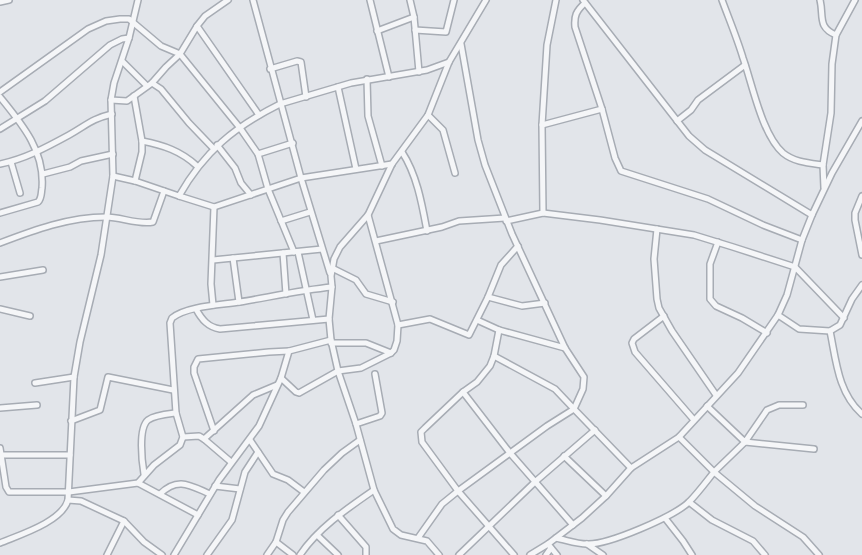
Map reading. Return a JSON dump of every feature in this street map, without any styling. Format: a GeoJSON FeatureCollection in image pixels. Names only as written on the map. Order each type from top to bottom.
{"type":"FeatureCollection","features":[{"type":"Feature","properties":{"kind":"street"},"geometry":{"type":"LineString","coordinates":[[0,2],[9,0]]}},
{"type":"Feature","properties":{"kind":"street"},"geometry":{"type":"LineString","coordinates":[[0,543],[53,518],[63,510],[68,500],[74,377],[80,342],[101,254],[113,176],[111,100],[114,83],[134,23],[138,0]]}},
{"type":"Feature","properties":{"kind":"street"},"geometry":{"type":"LineString","coordinates":[[111,100],[126,101],[150,84],[180,54],[205,16],[228,0]]}},
{"type":"Feature","properties":{"kind":"street"},"geometry":{"type":"LineString","coordinates":[[253,0],[310,212],[331,276]]}},
{"type":"Feature","properties":{"kind":"street"},"geometry":{"type":"LineString","coordinates":[[370,0],[389,77]]}},
{"type":"Feature","properties":{"kind":"street"},"geometry":{"type":"LineString","coordinates":[[410,0],[414,17],[419,72]]}},
{"type":"Feature","properties":{"kind":"street"},"geometry":{"type":"LineString","coordinates":[[414,30],[446,32],[454,0]]}},
{"type":"Feature","properties":{"kind":"street"},"geometry":{"type":"LineString","coordinates":[[439,555],[427,541],[401,535],[393,529],[374,490],[331,342],[329,319],[332,287],[331,276],[334,259],[340,247],[368,215],[392,164],[428,116],[449,62],[486,0]]}},
{"type":"Feature","properties":{"kind":"street"},"geometry":{"type":"LineString","coordinates":[[543,214],[542,125],[548,38],[556,0]]}},
{"type":"Feature","properties":{"kind":"street"},"geometry":{"type":"LineString","coordinates":[[722,0],[746,65],[763,120],[776,145],[797,161],[822,165]]}},
{"type":"Feature","properties":{"kind":"street"},"geometry":{"type":"LineString","coordinates":[[820,0],[823,24],[829,32],[836,35]]}},
{"type":"Feature","properties":{"kind":"street"},"geometry":{"type":"LineString","coordinates":[[824,190],[822,165],[831,113],[832,64],[836,35],[855,0]]}},
{"type":"Feature","properties":{"kind":"street"},"geometry":{"type":"LineString","coordinates":[[802,240],[763,225],[708,199],[621,171],[615,158],[602,109],[575,28],[574,17],[578,8],[584,2],[689,136],[705,150],[812,215]]}},
{"type":"Feature","properties":{"kind":"street"},"geometry":{"type":"LineString","coordinates":[[377,31],[414,17]]}},
{"type":"Feature","properties":{"kind":"street"},"geometry":{"type":"LineString","coordinates":[[0,92],[88,29],[106,21],[120,18],[129,20],[161,46],[180,54],[240,128],[258,154],[268,189],[296,252],[313,320]]}},
{"type":"Feature","properties":{"kind":"street"},"geometry":{"type":"LineString","coordinates":[[197,26],[259,115]]}},
{"type":"Feature","properties":{"kind":"street"},"geometry":{"type":"LineString","coordinates":[[0,129],[45,101],[110,45],[129,38]]}},
{"type":"Feature","properties":{"kind":"street"},"geometry":{"type":"LineString","coordinates":[[418,538],[442,504],[458,490],[574,408],[583,389],[584,378],[565,348],[506,220],[485,165],[478,140],[461,44]]}},
{"type":"Feature","properties":{"kind":"street"},"geometry":{"type":"LineString","coordinates":[[122,61],[150,84],[161,89],[182,116],[235,168],[241,183],[251,195]]}},
{"type":"Feature","properties":{"kind":"street"},"geometry":{"type":"LineString","coordinates":[[270,69],[297,61],[301,62],[306,97]]}},
{"type":"Feature","properties":{"kind":"street"},"geometry":{"type":"LineString","coordinates":[[178,196],[197,166],[215,147],[259,115],[280,104],[367,79],[419,72],[449,62]]}},
{"type":"Feature","properties":{"kind":"street"},"geometry":{"type":"LineString","coordinates":[[677,121],[691,110],[698,100],[746,65]]}},
{"type":"Feature","properties":{"kind":"street"},"geometry":{"type":"LineString","coordinates":[[159,75],[161,89]]}},
{"type":"Feature","properties":{"kind":"street"},"geometry":{"type":"LineString","coordinates":[[367,79],[369,122],[382,166]]}},
{"type":"Feature","properties":{"kind":"street"},"geometry":{"type":"LineString","coordinates":[[338,87],[356,170]]}},
{"type":"Feature","properties":{"kind":"street"},"geometry":{"type":"LineString","coordinates":[[134,96],[142,141],[142,152],[135,181]]}},
{"type":"Feature","properties":{"kind":"street"},"geometry":{"type":"LineString","coordinates":[[0,97],[17,118],[37,152],[43,174],[41,196],[38,202],[0,213]]}},
{"type":"Feature","properties":{"kind":"street"},"geometry":{"type":"LineString","coordinates":[[542,125],[602,109]]}},
{"type":"Feature","properties":{"kind":"street"},"geometry":{"type":"LineString","coordinates":[[0,164],[37,152],[71,134],[92,120],[112,114]]}},
{"type":"Feature","properties":{"kind":"street"},"geometry":{"type":"LineString","coordinates":[[428,116],[443,130],[455,173]]}},
{"type":"Feature","properties":{"kind":"street"},"geometry":{"type":"LineString","coordinates":[[546,555],[556,538],[606,496],[631,468],[679,437],[738,373],[778,315],[787,295],[802,240],[812,215],[832,173],[862,121]]}},
{"type":"Feature","properties":{"kind":"street"},"geometry":{"type":"LineString","coordinates":[[857,130],[862,135]]}},
{"type":"Feature","properties":{"kind":"street"},"geometry":{"type":"LineString","coordinates":[[142,141],[160,144],[175,150],[186,156],[197,166]]}},
{"type":"Feature","properties":{"kind":"street"},"geometry":{"type":"LineString","coordinates":[[258,154],[292,143]]}},
{"type":"Feature","properties":{"kind":"street"},"geometry":{"type":"LineString","coordinates":[[402,152],[414,179],[426,231]]}},
{"type":"Feature","properties":{"kind":"street"},"geometry":{"type":"LineString","coordinates":[[43,174],[70,167],[82,161],[113,154]]}},
{"type":"Feature","properties":{"kind":"street"},"geometry":{"type":"LineString","coordinates":[[11,162],[20,193]]}},
{"type":"Feature","properties":{"kind":"street"},"geometry":{"type":"LineString","coordinates":[[113,176],[135,181],[214,207],[301,178],[392,164]]}},
{"type":"Feature","properties":{"kind":"street"},"geometry":{"type":"LineString","coordinates":[[0,243],[40,228],[80,219],[107,217],[153,222],[164,191]]}},
{"type":"Feature","properties":{"kind":"street"},"geometry":{"type":"LineString","coordinates":[[862,196],[855,213],[855,220],[862,255]]}},
{"type":"Feature","properties":{"kind":"street"},"geometry":{"type":"LineString","coordinates":[[213,305],[211,284],[214,207]]}},
{"type":"Feature","properties":{"kind":"street"},"geometry":{"type":"LineString","coordinates":[[281,221],[310,212]]}},
{"type":"Feature","properties":{"kind":"street"},"geometry":{"type":"LineString","coordinates":[[376,241],[426,231],[459,221],[506,220],[543,214],[620,222],[694,235],[795,267],[844,318]]}},
{"type":"Feature","properties":{"kind":"street"},"geometry":{"type":"LineString","coordinates":[[281,378],[299,393],[338,371],[361,368],[394,350],[397,341],[398,325],[368,215]]}},
{"type":"Feature","properties":{"kind":"street"},"geometry":{"type":"LineString","coordinates":[[657,229],[654,259],[659,308],[716,395]]}},
{"type":"Feature","properties":{"kind":"street"},"geometry":{"type":"LineString","coordinates":[[718,242],[710,264],[710,299],[716,306],[742,318],[767,333]]}},
{"type":"Feature","properties":{"kind":"street"},"geometry":{"type":"LineString","coordinates":[[398,325],[434,319],[469,335],[501,265],[518,246]]}},
{"type":"Feature","properties":{"kind":"street"},"geometry":{"type":"LineString","coordinates":[[213,260],[322,249]]}},
{"type":"Feature","properties":{"kind":"street"},"geometry":{"type":"LineString","coordinates":[[283,253],[286,294]]}},
{"type":"Feature","properties":{"kind":"street"},"geometry":{"type":"LineString","coordinates":[[234,258],[239,302]]}},
{"type":"Feature","properties":{"kind":"street"},"geometry":{"type":"LineString","coordinates":[[332,268],[356,280],[366,294],[392,302]]}},
{"type":"Feature","properties":{"kind":"street"},"geometry":{"type":"LineString","coordinates":[[0,277],[43,270]]}},
{"type":"Feature","properties":{"kind":"street"},"geometry":{"type":"LineString","coordinates":[[778,315],[799,328],[830,331],[840,325],[852,298],[862,285]]}},
{"type":"Feature","properties":{"kind":"street"},"geometry":{"type":"LineString","coordinates":[[138,483],[144,474],[180,445],[183,437],[176,413],[170,323],[172,318],[176,315],[213,305],[332,287]]}},
{"type":"Feature","properties":{"kind":"street"},"geometry":{"type":"LineString","coordinates":[[488,297],[522,306],[545,303]]}},
{"type":"Feature","properties":{"kind":"street"},"geometry":{"type":"LineString","coordinates":[[0,309],[30,316]]}},
{"type":"Feature","properties":{"kind":"street"},"geometry":{"type":"LineString","coordinates":[[196,309],[200,317],[211,327],[220,329],[329,319]]}},
{"type":"Feature","properties":{"kind":"street"},"geometry":{"type":"LineString","coordinates":[[664,316],[634,339],[632,346],[635,352],[694,420]]}},
{"type":"Feature","properties":{"kind":"street"},"geometry":{"type":"LineString","coordinates":[[477,320],[499,330],[565,348]]}},
{"type":"Feature","properties":{"kind":"street"},"geometry":{"type":"LineString","coordinates":[[499,330],[494,356],[483,375],[424,428],[420,436],[422,442],[458,490],[514,555]]}},
{"type":"Feature","properties":{"kind":"street"},"geometry":{"type":"LineString","coordinates":[[830,331],[843,389],[854,406],[862,414]]}},
{"type":"Feature","properties":{"kind":"street"},"geometry":{"type":"LineString","coordinates":[[214,431],[194,373],[194,367],[198,359],[269,352],[289,352],[331,342],[366,343],[391,353]]}},
{"type":"Feature","properties":{"kind":"street"},"geometry":{"type":"LineString","coordinates":[[174,555],[215,486],[259,426],[281,378],[289,352]]}},
{"type":"Feature","properties":{"kind":"street"},"geometry":{"type":"LineString","coordinates":[[494,356],[554,389],[631,468]]}},
{"type":"Feature","properties":{"kind":"street"},"geometry":{"type":"LineString","coordinates":[[356,424],[380,416],[382,413],[375,374]]}},
{"type":"Feature","properties":{"kind":"street"},"geometry":{"type":"LineString","coordinates":[[36,383],[74,377]]}},
{"type":"Feature","properties":{"kind":"street"},"geometry":{"type":"LineString","coordinates":[[71,421],[100,410],[108,377],[174,390]]}},
{"type":"Feature","properties":{"kind":"street"},"geometry":{"type":"LineString","coordinates":[[204,439],[253,395],[278,385]]}},
{"type":"Feature","properties":{"kind":"street"},"geometry":{"type":"LineString","coordinates":[[463,392],[510,453],[573,525]]}},
{"type":"Feature","properties":{"kind":"street"},"geometry":{"type":"LineString","coordinates":[[0,408],[37,404]]}},
{"type":"Feature","properties":{"kind":"street"},"geometry":{"type":"LineString","coordinates":[[587,544],[617,537],[665,518],[689,502],[714,472],[745,442],[767,410],[779,405],[803,405]]}},
{"type":"Feature","properties":{"kind":"street"},"geometry":{"type":"LineString","coordinates":[[707,406],[745,442],[814,449]]}},
{"type":"Feature","properties":{"kind":"street"},"geometry":{"type":"LineString","coordinates":[[144,474],[141,448],[145,424],[150,418],[176,413]]}},
{"type":"Feature","properties":{"kind":"street"},"geometry":{"type":"LineString","coordinates":[[459,555],[536,481],[595,430]]}},
{"type":"Feature","properties":{"kind":"street"},"geometry":{"type":"LineString","coordinates":[[183,437],[199,436],[231,462]]}},
{"type":"Feature","properties":{"kind":"street"},"geometry":{"type":"LineString","coordinates":[[679,437],[714,472],[755,506],[803,537],[819,555]]}},
{"type":"Feature","properties":{"kind":"street"},"geometry":{"type":"LineString","coordinates":[[250,440],[273,474],[288,480],[304,492]]}},
{"type":"Feature","properties":{"kind":"street"},"geometry":{"type":"LineString","coordinates":[[268,555],[276,542],[283,520],[304,492],[334,460],[360,440]]}},
{"type":"Feature","properties":{"kind":"street"},"geometry":{"type":"LineString","coordinates":[[0,448],[6,487],[10,492],[68,492],[138,483],[198,515]]}},
{"type":"Feature","properties":{"kind":"street"},"geometry":{"type":"LineString","coordinates":[[207,555],[232,520],[245,472],[258,452]]}},
{"type":"Feature","properties":{"kind":"street"},"geometry":{"type":"LineString","coordinates":[[1,456],[70,455]]}},
{"type":"Feature","properties":{"kind":"street"},"geometry":{"type":"LineString","coordinates":[[564,456],[606,496]]}},
{"type":"Feature","properties":{"kind":"street"},"geometry":{"type":"LineString","coordinates":[[0,478],[4,473]]}},
{"type":"Feature","properties":{"kind":"street"},"geometry":{"type":"LineString","coordinates":[[160,494],[167,487],[178,483],[192,486],[210,494]]}},
{"type":"Feature","properties":{"kind":"street"},"geometry":{"type":"LineString","coordinates":[[215,486],[240,489]]}},
{"type":"Feature","properties":{"kind":"street"},"geometry":{"type":"LineString","coordinates":[[300,555],[305,547],[338,515],[374,490]]}},
{"type":"Feature","properties":{"kind":"street"},"geometry":{"type":"LineString","coordinates":[[68,500],[81,501],[124,521],[144,542],[162,555]]}},
{"type":"Feature","properties":{"kind":"street"},"geometry":{"type":"LineString","coordinates":[[689,502],[712,520],[752,541],[765,555]]}},
{"type":"Feature","properties":{"kind":"street"},"geometry":{"type":"LineString","coordinates":[[338,515],[366,547],[366,555]]}},
{"type":"Feature","properties":{"kind":"street"},"geometry":{"type":"LineString","coordinates":[[665,518],[692,555]]}},
{"type":"Feature","properties":{"kind":"street"},"geometry":{"type":"LineString","coordinates":[[107,555],[124,521]]}},
{"type":"Feature","properties":{"kind":"street"},"geometry":{"type":"LineString","coordinates":[[317,535],[338,555]]}},
{"type":"Feature","properties":{"kind":"street"},"geometry":{"type":"LineString","coordinates":[[556,538],[587,544],[603,555]]}},
{"type":"Feature","properties":{"kind":"street"},"geometry":{"type":"LineString","coordinates":[[276,542],[293,555]]}},
{"type":"Feature","properties":{"kind":"street"},"geometry":{"type":"LineString","coordinates":[[530,555],[550,546]]}},
{"type":"Feature","properties":{"kind":"street"},"geometry":{"type":"LineString","coordinates":[[550,546],[557,555]]}}]}
